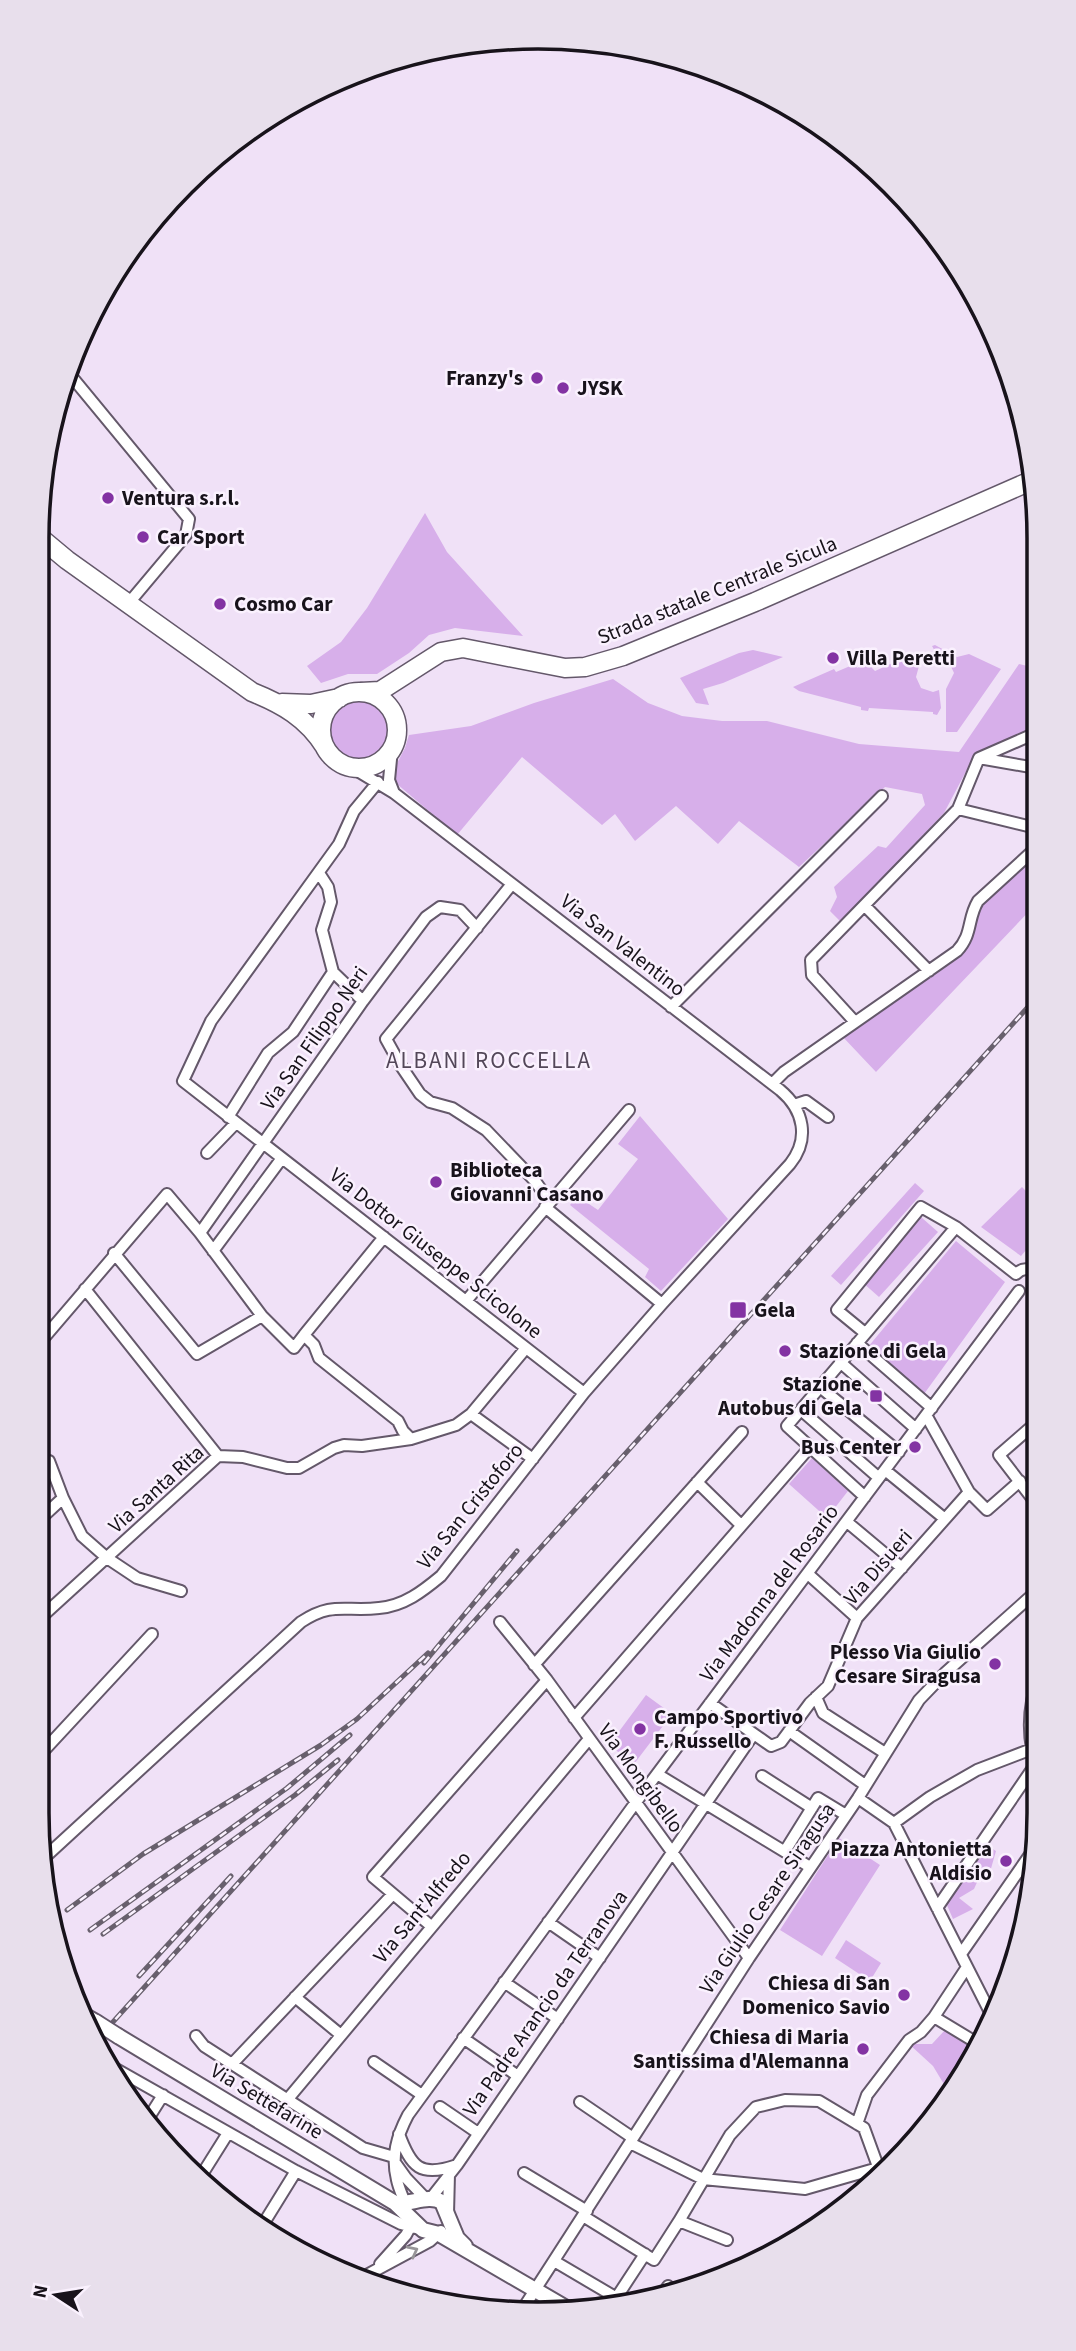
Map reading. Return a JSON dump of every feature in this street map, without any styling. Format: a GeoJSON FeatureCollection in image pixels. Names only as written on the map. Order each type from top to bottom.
{"type":"FeatureCollection","features":[{"type":"Feature","properties":{"kind":"main road","name":"Strada statale Centrale Sicula"},"geometry":{"type":"LineString","coordinates":[[361,692],[380,691],[442,652],[463,648],[565,668],[585,667],[623,656],[767,597],[1024,484]]}},
{"type":"Feature","properties":{"kind":"main road"},"geometry":{"type":"LineString","coordinates":[[49,544],[252,692],[279,703],[309,725],[340,763],[351,767],[374,765],[392,749],[397,731],[401,689],[409,674]]}},
{"type":"Feature","properties":{"kind":"main road"},"geometry":{"type":"LineString","coordinates":[[279,703],[311,704],[361,692],[383,701],[396,722]]}},
{"type":"Feature","properties":{"kind":"main road"},"geometry":{"type":"LineString","coordinates":[[325,747],[322,725],[331,705],[339,698]]}},
{"type":"Feature","properties":{"kind":"street"},"geometry":{"type":"LineString","coordinates":[[75,381],[190,519],[186,536],[128,604]]}},
{"type":"Feature","properties":{"kind":"street"},"geometry":{"type":"LineString","coordinates":[[855,1022],[812,975],[811,960],[958,809],[979,758],[1027,737]]}},
{"type":"Feature","properties":{"kind":"street"},"geometry":{"type":"LineString","coordinates":[[392,749],[389,780],[394,793]]}},
{"type":"Feature","properties":{"kind":"street"},"geometry":{"type":"LineString","coordinates":[[979,758],[1027,766]]}},
{"type":"Feature","properties":{"kind":"street","name":"Via San Valentino"},"geometry":{"type":"LineString","coordinates":[[351,767],[394,793],[772,1084],[794,1105],[806,1101],[828,1117]]}},
{"type":"Feature","properties":{"kind":"street"},"geometry":{"type":"LineString","coordinates":[[363,1001],[333,972],[322,930],[331,902],[328,887],[319,873],[339,844],[354,811],[378,782]]}},
{"type":"Feature","properties":{"kind":"street"},"geometry":{"type":"LineString","coordinates":[[671,1007],[882,796]]}},
{"type":"Feature","properties":{"kind":"street"},"geometry":{"type":"LineString","coordinates":[[958,809],[1027,826]]}},
{"type":"Feature","properties":{"kind":"street"},"geometry":{"type":"LineString","coordinates":[[772,1084],[784,1072],[929,971],[965,942],[973,908],[978,901],[1027,856]]}},
{"type":"Feature","properties":{"kind":"street","name":"Via Dottor Giuseppe Scicolone"},"geometry":{"type":"LineString","coordinates":[[319,873],[211,1021],[183,1081],[584,1393]]}},
{"type":"Feature","properties":{"kind":"street"},"geometry":{"type":"LineString","coordinates":[[512,884],[386,1039],[420,1094],[430,1102],[452,1108],[486,1130],[536,1181],[547,1205],[662,1304]]}},
{"type":"Feature","properties":{"kind":"street"},"geometry":{"type":"LineString","coordinates":[[865,905],[929,971]]}},
{"type":"Feature","properties":{"kind":"street","name":"Via San Filippo Neri"},"geometry":{"type":"LineString","coordinates":[[200,1233],[363,1001],[426,917],[440,907],[460,910],[477,928]]}},
{"type":"Feature","properties":{"kind":"street"},"geometry":{"type":"LineString","coordinates":[[207,1153],[232,1120],[268,1053],[293,1032],[333,972]]}},
{"type":"Feature","properties":{"kind":"street","name":"Via San Cristoforo"},"geometry":{"type":"LineString","coordinates":[[51,1852],[301,1622],[318,1612],[333,1608],[389,1607],[409,1600],[442,1576],[584,1393],[794,1158],[802,1142],[802,1127],[794,1105]]}},
{"type":"Feature","properties":{"kind":"street"},"geometry":{"type":"LineString","coordinates":[[466,1301],[629,1110]]}},
{"type":"Feature","properties":{"kind":"street"},"geometry":{"type":"LineString","coordinates":[[213,1251],[282,1158]]}},
{"type":"Feature","properties":{"kind":"street"},"geometry":{"type":"LineString","coordinates":[[49,1332],[167,1194],[262,1316],[294,1348],[384,1237]]}},
{"type":"Feature","properties":{"kind":"street"},"geometry":{"type":"LineString","coordinates":[[865,1334],[836,1310],[921,1207],[956,1227],[1016,1274]]}},
{"type":"Feature","properties":{"kind":"street"},"geometry":{"type":"LineString","coordinates":[[865,1497],[787,1426],[956,1227]]}},
{"type":"Feature","properties":{"kind":"street"},"geometry":{"type":"LineString","coordinates":[[114,1253],[197,1354],[262,1316]]}},
{"type":"Feature","properties":{"kind":"street"},"geometry":{"type":"LineString","coordinates":[[1027,1269],[1016,1274],[1013,1283],[1019,1291],[1027,1292]]}},
{"type":"Feature","properties":{"kind":"street"},"geometry":{"type":"LineString","coordinates":[[85,1289],[218,1456]]}},
{"type":"Feature","properties":{"kind":"street","name":"Via Madonna del Rosario"},"geometry":{"type":"LineString","coordinates":[[395,2160],[398,2134],[422,2095],[636,1802],[1019,1291]]}},
{"type":"Feature","properties":{"kind":"street"},"geometry":{"type":"LineString","coordinates":[[304,1335],[314,1345],[319,1358],[398,1421],[411,1439]]}},
{"type":"Feature","properties":{"kind":"street"},"geometry":{"type":"LineString","coordinates":[[856,1343],[929,1412],[969,1492],[987,1510],[1020,1481]]}},
{"type":"Feature","properties":{"kind":"street"},"geometry":{"type":"LineString","coordinates":[[526,1348],[471,1414],[533,1459]]}},
{"type":"Feature","properties":{"kind":"street"},"geometry":{"type":"LineString","coordinates":[[840,1363],[916,1429]]}},
{"type":"Feature","properties":{"kind":"street"},"geometry":{"type":"LineString","coordinates":[[820,1387],[899,1452]]}},
{"type":"Feature","properties":{"kind":"street"},"geometry":{"type":"LineString","coordinates":[[801,1410],[882,1474],[945,1519]]}},
{"type":"Feature","properties":{"kind":"street","name":"Via Santa Rita"},"geometry":{"type":"LineString","coordinates":[[49,1610],[218,1456],[243,1457],[286,1468],[299,1468],[334,1448],[411,1439],[456,1425],[471,1414]]}},
{"type":"Feature","properties":{"kind":"street"},"geometry":{"type":"LineString","coordinates":[[1027,1431],[999,1455],[1027,1491]]}},
{"type":"Feature","properties":{"kind":"street"},"geometry":{"type":"LineString","coordinates":[[534,1665],[742,1432]]}},
{"type":"Feature","properties":{"kind":"street"},"geometry":{"type":"LineString","coordinates":[[574,1718],[810,1447]]}},
{"type":"Feature","properties":{"kind":"street"},"geometry":{"type":"LineString","coordinates":[[49,1461],[62,1498],[82,1536],[107,1558],[137,1578],[181,1591]]}},
{"type":"Feature","properties":{"kind":"street"},"geometry":{"type":"LineString","coordinates":[[697,1482],[741,1525]]}},
{"type":"Feature","properties":{"kind":"street","name":"Via Disueri"},"geometry":{"type":"LineString","coordinates":[[789,1731],[828,1686],[857,1618],[969,1492]]}},
{"type":"Feature","properties":{"kind":"street"},"geometry":{"type":"LineString","coordinates":[[49,1510],[62,1498]]}},
{"type":"Feature","properties":{"kind":"street"},"geometry":{"type":"LineString","coordinates":[[847,1522],[902,1568]]}},
{"type":"Feature","properties":{"kind":"street"},"geometry":{"type":"LineString","coordinates":[[808,1574],[857,1618]]}},
{"type":"Feature","properties":{"kind":"street","name":"Via Giulio Cesare Siragusa"},"geometry":{"type":"LineString","coordinates":[[528,2302],[750,1958],[858,1798],[919,1700],[945,1673],[1027,1600]]}},
{"type":"Feature","properties":{"kind":"street","name":"Via Mongibello"},"geometry":{"type":"LineString","coordinates":[[500,1622],[547,1680],[750,1958]]}},
{"type":"Feature","properties":{"kind":"street"},"geometry":{"type":"LineString","coordinates":[[49,1745],[152,1634]]}},
{"type":"Feature","properties":{"kind":"street"},"geometry":{"type":"LineString","coordinates":[[431,1926],[373,1877],[547,1680]]}},
{"type":"Feature","properties":{"kind":"street"},"geometry":{"type":"LineString","coordinates":[[816,1697],[823,1713],[886,1753]]}},
{"type":"Feature","properties":{"kind":"street"},"geometry":{"type":"LineString","coordinates":[[710,1703],[771,1746],[781,1742],[789,1731],[865,1785]]}},
{"type":"Feature","properties":{"kind":"street","name":"Via Padre Arancio da Terranova"},"geometry":{"type":"LineString","coordinates":[[426,2200],[453,2170],[753,1735]]}},
{"type":"Feature","properties":{"kind":"street","name":"Via Sant'Alfredo"},"geometry":{"type":"LineString","coordinates":[[287,2101],[589,1739]]}},
{"type":"Feature","properties":{"kind":"street"},"geometry":{"type":"LineString","coordinates":[[894,1823],[930,1797],[977,1770],[1027,1751]]}},
{"type":"Feature","properties":{"kind":"street"},"geometry":{"type":"LineString","coordinates":[[657,1774],[810,1867]]}},
{"type":"Feature","properties":{"kind":"street"},"geometry":{"type":"LineString","coordinates":[[762,1776],[812,1808]]}},
{"type":"Feature","properties":{"kind":"street"},"geometry":{"type":"LineString","coordinates":[[937,1908],[1027,1784]]}},
{"type":"Feature","properties":{"kind":"street"},"geometry":{"type":"LineString","coordinates":[[785,1851],[818,1798],[846,1815]]}},
{"type":"Feature","properties":{"kind":"street"},"geometry":{"type":"LineString","coordinates":[[858,1798],[894,1823],[987,2006]]}},
{"type":"Feature","properties":{"kind":"street"},"geometry":{"type":"LineString","coordinates":[[961,1954],[1024,1863]]}},
{"type":"Feature","properties":{"kind":"street"},"geometry":{"type":"LineString","coordinates":[[232,2064],[393,1894]]}},
{"type":"Feature","properties":{"kind":"street"},"geometry":{"type":"LineString","coordinates":[[548,1922],[600,1958]]}},
{"type":"Feature","properties":{"kind":"street"},"geometry":{"type":"LineString","coordinates":[[857,2124],[867,2095],[909,2040],[921,2032],[934,2017],[967,1967]]}},
{"type":"Feature","properties":{"kind":"street"},"geometry":{"type":"LineString","coordinates":[[504,1982],[558,2019]]}},
{"type":"Feature","properties":{"kind":"street"},"geometry":{"type":"LineString","coordinates":[[295,1997],[341,2035]]}},
{"type":"Feature","properties":{"kind":"street"},"geometry":{"type":"LineString","coordinates":[[934,2017],[971,2039]]}},
{"type":"Feature","properties":{"kind":"street","name":"Via Settefarine"},"geometry":{"type":"LineString","coordinates":[[96,2022],[423,2220]]}},
{"type":"Feature","properties":{"kind":"street"},"geometry":{"type":"LineString","coordinates":[[196,2036],[204,2046],[287,2101],[363,2148],[395,2160],[406,2178],[426,2200],[443,2202],[372,2273]]}},
{"type":"Feature","properties":{"kind":"street"},"geometry":{"type":"LineString","coordinates":[[463,2038],[518,2076]]}},
{"type":"Feature","properties":{"kind":"street"},"geometry":{"type":"LineString","coordinates":[[374,2062],[422,2095]]}},
{"type":"Feature","properties":{"kind":"street"},"geometry":{"type":"LineString","coordinates":[[123,2072],[358,2204],[423,2220],[471,2253],[556,2301]]}},
{"type":"Feature","properties":{"kind":"street"},"geometry":{"type":"LineString","coordinates":[[152,2113],[163,2095]]}},
{"type":"Feature","properties":{"kind":"street"},"geometry":{"type":"LineString","coordinates":[[524,2173],[654,2260],[730,2135],[756,2107],[785,2100],[819,2101],[864,2128],[877,2165]]}},
{"type":"Feature","properties":{"kind":"street"},"geometry":{"type":"LineString","coordinates":[[580,2102],[632,2141],[703,2179],[805,2189],[869,2172]]}},
{"type":"Feature","properties":{"kind":"street"},"geometry":{"type":"LineString","coordinates":[[440,2107],[478,2133]]}},
{"type":"Feature","properties":{"kind":"street"},"geometry":{"type":"LineString","coordinates":[[204,2170],[228,2133]]}},
{"type":"Feature","properties":{"kind":"street"},"geometry":{"type":"LineString","coordinates":[[398,2134],[409,2159],[418,2167],[427,2171],[453,2170]]}},
{"type":"Feature","properties":{"kind":"street"},"geometry":{"type":"LineString","coordinates":[[395,2160],[396,2177],[423,2220]]}},
{"type":"Feature","properties":{"kind":"street"},"geometry":{"type":"LineString","coordinates":[[423,2220],[453,2170]]}},
{"type":"Feature","properties":{"kind":"street"},"geometry":{"type":"LineString","coordinates":[[266,2220],[296,2171]]}},
{"type":"Feature","properties":{"kind":"street"},"geometry":{"type":"LineString","coordinates":[[373,2273],[430,2241],[416,2207],[426,2200]]}},
{"type":"Feature","properties":{"kind":"street"},"geometry":{"type":"LineString","coordinates":[[679,2221],[727,2240]]}},
{"type":"Feature","properties":{"kind":"street"},"geometry":{"type":"LineString","coordinates":[[619,2295],[645,2254]]}},
{"type":"Feature","properties":{"kind":"street"},"geometry":{"type":"LineString","coordinates":[[554,2260],[614,2296]]}},
{"type":"Feature","properties":{"kind":"shaded area"},"geometry":{"type":"Polygon","coordinates":[[[425,513],[447,552],[523,636],[455,628],[429,635],[409,653],[377,674],[348,674],[321,683],[307,666],[341,642],[367,608],[425,513]]]}},
{"type":"Feature","properties":{"kind":"shaded area"},"geometry":{"type":"Polygon","coordinates":[[[935,645],[957,657],[969,654],[1001,669],[957,732],[946,732],[946,689],[954,673],[948,660],[936,653],[932,646],[935,645]]]}},
{"type":"Feature","properties":{"kind":"shaded area"},"geometry":{"type":"Polygon","coordinates":[[[753,650],[783,657],[703,689],[709,705],[696,703],[680,678],[739,653],[753,650]]]}},
{"type":"Feature","properties":{"kind":"shaded area"},"geometry":{"type":"Polygon","coordinates":[[[906,657],[919,666],[916,677],[921,688],[933,692],[939,690],[941,708],[937,715],[933,712],[869,708],[868,711],[861,710],[861,707],[799,691],[793,687],[834,669],[836,672],[855,664],[857,668],[867,663],[875,671],[906,657]]]}},
{"type":"Feature","properties":{"kind":"shaded area"},"geometry":{"type":"Polygon","coordinates":[[[1019,664],[1027,666],[1027,731],[971,762],[944,813],[841,922],[830,911],[837,897],[834,887],[878,846],[886,848],[925,805],[922,794],[885,787],[799,867],[739,821],[718,844],[676,806],[635,841],[615,814],[602,825],[522,757],[457,835],[397,784],[393,771],[409,735],[471,726],[613,679],[648,703],[682,716],[722,721],[767,721],[859,744],[959,752],[1019,664]]]}},
{"type":"Feature","properties":{"kind":"shaded area"},"geometry":{"type":"Polygon","coordinates":[[[353,701],[365,701],[381,710],[388,720],[388,744],[381,754],[365,763],[353,763],[342,758],[333,749],[328,738],[328,726],[333,715],[342,706],[353,701]]]}},
{"type":"Feature","properties":{"kind":"shaded area"},"geometry":{"type":"Polygon","coordinates":[[[1027,857],[1027,913],[876,1072],[842,1036],[954,959],[970,943],[975,918],[984,898],[1027,857]]]}},
{"type":"Feature","properties":{"kind":"shaded area"},"geometry":{"type":"Polygon","coordinates":[[[640,1116],[728,1219],[661,1291],[645,1277],[649,1269],[570,1205],[577,1196],[598,1210],[638,1159],[618,1144],[640,1116]]]}},
{"type":"Feature","properties":{"kind":"shaded area"},"geometry":{"type":"Polygon","coordinates":[[[915,1183],[924,1191],[841,1285],[831,1276],[915,1183]]]}},
{"type":"Feature","properties":{"kind":"shaded area"},"geometry":{"type":"Polygon","coordinates":[[[1022,1187],[1027,1192],[1027,1249],[1021,1256],[981,1227],[1022,1187]]]}},
{"type":"Feature","properties":{"kind":"shaded area"},"geometry":{"type":"Polygon","coordinates":[[[921,1217],[938,1232],[879,1297],[862,1282],[921,1217]]]}},
{"type":"Feature","properties":{"kind":"shaded area"},"geometry":{"type":"Polygon","coordinates":[[[956,1241],[1005,1282],[924,1394],[868,1347],[956,1241]]]}},
{"type":"Feature","properties":{"kind":"shaded area"},"geometry":{"type":"Polygon","coordinates":[[[812,1458],[848,1491],[827,1518],[789,1484],[812,1458]]]}},
{"type":"Feature","properties":{"kind":"shaded area","name":"Campo Sportivo F. Russello"},"geometry":{"type":"Polygon","coordinates":[[[646,1695],[672,1714],[634,1764],[609,1745],[646,1695]]]}},
{"type":"Feature","properties":{"kind":"shaded area"},"geometry":{"type":"Polygon","coordinates":[[[839,1838],[880,1865],[822,1956],[780,1930],[839,1838]]]}},
{"type":"Feature","properties":{"kind":"shaded area"},"geometry":{"type":"Polygon","coordinates":[[[988,1846],[996,1851],[990,1872],[985,1880],[978,1880],[974,1889],[959,1898],[973,1909],[953,1919],[946,1903],[988,1846]]]}},
{"type":"Feature","properties":{"kind":"shaded area"},"geometry":{"type":"Polygon","coordinates":[[[846,1940],[881,1963],[870,1981],[835,1958],[846,1940]]]}},
{"type":"Feature","properties":{"kind":"shaded area"},"geometry":{"type":"Polygon","coordinates":[[[945,2030],[969,2044],[945,2085],[933,2066],[909,2044],[932,2044],[945,2030]]]}},
{"type":"Feature","properties":{"kind":"railway"},"geometry":{"type":"LineString","coordinates":[[102,2034],[1027,1008]]}},
{"type":"Feature","properties":{"kind":"railway"},"geometry":{"type":"LineString","coordinates":[[424,1663],[517,1551]]}},
{"type":"Feature","properties":{"kind":"railway"},"geometry":{"type":"LineString","coordinates":[[67,1910],[143,1854],[321,1745],[357,1719],[428,1653]]}},
{"type":"Feature","properties":{"kind":"railway"},"geometry":{"type":"LineString","coordinates":[[90,1930],[287,1788],[350,1735]]}},
{"type":"Feature","properties":{"kind":"railway"},"geometry":{"type":"LineString","coordinates":[[103,1934],[295,1795],[338,1760]]}},
{"type":"Feature","properties":{"kind":"railway"},"geometry":{"type":"LineString","coordinates":[[139,1976],[231,1876]]}},
{"type":"Feature","properties":{"kind":"place","name":"Franzy's"},"geometry":{"type":"Point","coordinates":[537,378]}},
{"type":"Feature","properties":{"kind":"place","name":"JYSK"},"geometry":{"type":"Point","coordinates":[563,388]}},
{"type":"Feature","properties":{"kind":"place","name":"Ventura s.r.l."},"geometry":{"type":"Point","coordinates":[108,498]}},
{"type":"Feature","properties":{"kind":"place","name":"Car Sport"},"geometry":{"type":"Point","coordinates":[143,537]}},
{"type":"Feature","properties":{"kind":"place","name":"Cosmo Car"},"geometry":{"type":"Point","coordinates":[220,604]}},
{"type":"Feature","properties":{"kind":"place","name":"Villa Peretti"},"geometry":{"type":"Point","coordinates":[833,658]}},
{"type":"Feature","properties":{"kind":"place","name":"Biblioteca Giovanni Casano"},"geometry":{"type":"Point","coordinates":[436,1182]}},
{"type":"Feature","properties":{"kind":"place","name":"Gela"},"geometry":{"type":"Point","coordinates":[738,1310]}},
{"type":"Feature","properties":{"kind":"place","name":"Stazione di Gela"},"geometry":{"type":"Point","coordinates":[785,1351]}},
{"type":"Feature","properties":{"kind":"place","name":"Stazione Autobus di Gela"},"geometry":{"type":"Point","coordinates":[876,1396]}},
{"type":"Feature","properties":{"kind":"place","name":"Bus Center"},"geometry":{"type":"Point","coordinates":[915,1447]}},
{"type":"Feature","properties":{"kind":"place","name":"Plesso Via Giulio Cesare Siragusa"},"geometry":{"type":"Point","coordinates":[995,1664]}},
{"type":"Feature","properties":{"kind":"place","name":"Campo Sportivo F. Russello"},"geometry":{"type":"Point","coordinates":[640,1729]}},
{"type":"Feature","properties":{"kind":"place","name":"Piazza Antonietta Aldisio"},"geometry":{"type":"Point","coordinates":[1006,1861]}},
{"type":"Feature","properties":{"kind":"place","name":"Chiesa di San Domenico Savio"},"geometry":{"type":"Point","coordinates":[904,1995]}},
{"type":"Feature","properties":{"kind":"place","name":"Chiesa di Maria Santissima d'Alemanna"},"geometry":{"type":"Point","coordinates":[863,2049]}},
{"type":"Feature","properties":{"kind":"district","name":"ALBANI ROCCELLA"},"geometry":{"type":"Point","coordinates":[489,1060]}}]}
